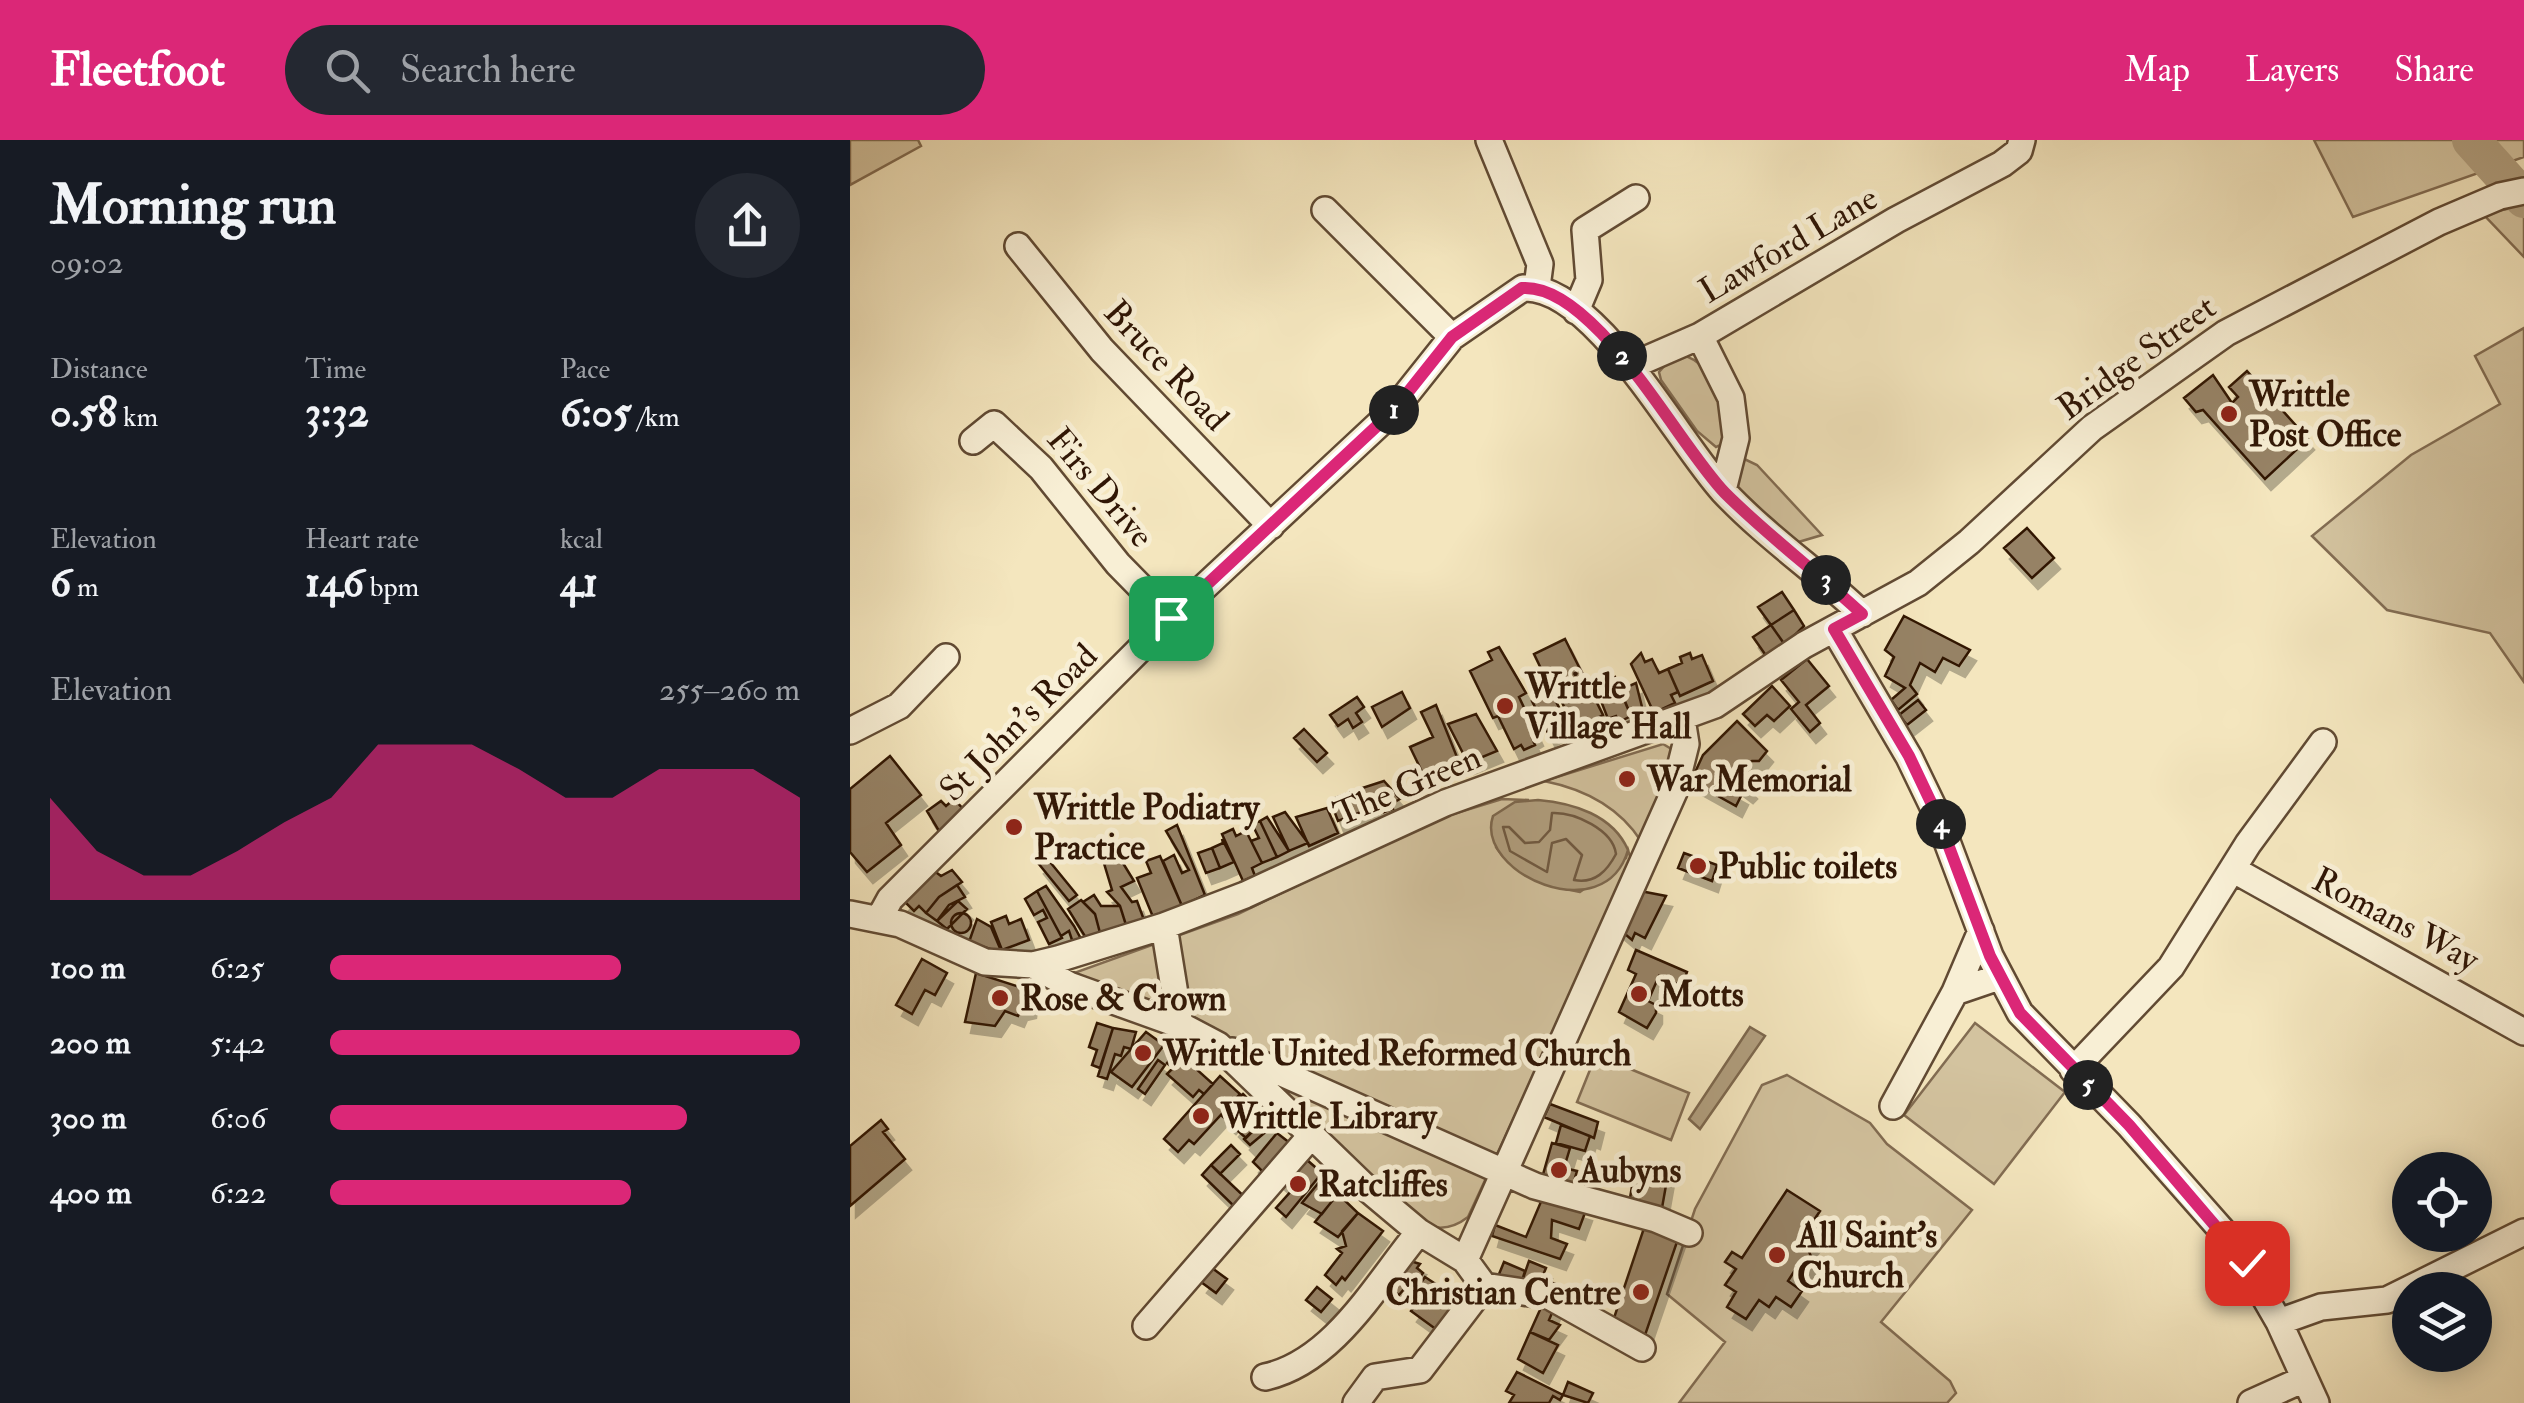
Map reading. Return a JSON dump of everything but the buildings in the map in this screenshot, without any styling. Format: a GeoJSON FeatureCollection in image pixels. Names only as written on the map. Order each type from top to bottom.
{"type":"FeatureCollection","features":[{"type":"Feature","properties":{"kind":"street"},"geometry":{"type":"LineString","coordinates":[[1489,140],[1540,264],[1537,287],[1565,300],[1631,366],[1722,490],[1848,622],[1937,815],[1999,977],[2020,1013],[2129,1125],[2234,1244],[2278,1322],[2316,1403]]}},
{"type":"Feature","properties":{"kind":"street","name":"Lawford Lane"},"geometry":{"type":"LineString","coordinates":[[1631,366],[1700,336],[1896,220],[2002,164],[2019,150],[2022,140]]}},
{"type":"Feature","properties":{"kind":"street","name":"Bridge Street"},"geometry":{"type":"LineString","coordinates":[[1848,622],[1946,562],[2092,428],[2184,360],[2296,293],[2512,194]]}},
{"type":"Feature","properties":{"kind":"street"},"geometry":{"type":"LineString","coordinates":[[1576,310],[1589,280],[1585,230],[1636,198]]}},
{"type":"Feature","properties":{"kind":"street"},"geometry":{"type":"LineString","coordinates":[[1325,210],[1452,337]]}},
{"type":"Feature","properties":{"kind":"street","name":"Bruce Road"},"geometry":{"type":"LineString","coordinates":[[1018,246],[1102,350],[1272,526]]}},
{"type":"Feature","properties":{"kind":"street","name":"St John's Road"},"geometry":{"type":"LineString","coordinates":[[861,919],[890,899],[1171,618],[1393,411],[1452,337],[1502,298],[1537,287]]}},
{"type":"Feature","properties":{"kind":"street"},"geometry":{"type":"LineString","coordinates":[[1700,336],[1732,398],[1736,438],[1722,490]]}},
{"type":"Feature","properties":{"kind":"street","name":"Firs Drive"},"geometry":{"type":"LineString","coordinates":[[973,441],[994,424],[1016,442],[1118,564],[1171,618]]}},
{"type":"Feature","properties":{"kind":"street","name":"The Green"},"geometry":{"type":"LineString","coordinates":[[861,919],[986,962],[1033,964],[1164,926],[1260,888],[1445,803],[1715,705],[1848,622]]}},
{"type":"Feature","properties":{"kind":"street"},"geometry":{"type":"LineString","coordinates":[[850,731],[899,706],[946,657]]}},
{"type":"Feature","properties":{"kind":"street"},"geometry":{"type":"LineString","coordinates":[[1642,1348],[1582,1319],[1556,1299],[1484,1286],[1464,1260],[1674,792],[1686,744],[1682,719]]}},
{"type":"Feature","properties":{"kind":"street"},"geometry":{"type":"LineString","coordinates":[[2073,1070],[2171,967],[2289,784],[2323,742]]}},
{"type":"Feature","properties":{"kind":"street","name":"Romans Way"},"geometry":{"type":"LineString","coordinates":[[2234,870],[2524,1032]]}},
{"type":"Feature","properties":{"kind":"street"},"geometry":{"type":"LineString","coordinates":[[1164,926],[1180,1026]]}},
{"type":"Feature","properties":{"kind":"street"},"geometry":{"type":"LineString","coordinates":[[1893,1106],[1955,992],[1981,931]]}},
{"type":"Feature","properties":{"kind":"street","name":"The Green"},"geometry":{"type":"LineString","coordinates":[[1033,964],[1069,984],[1180,1026],[1557,1194],[1656,1219],[1689,1233]]}},
{"type":"Feature","properties":{"kind":"street"},"geometry":{"type":"LineString","coordinates":[[1955,992],[1999,977]]}},
{"type":"Feature","properties":{"kind":"street","name":"The Green"},"geometry":{"type":"LineString","coordinates":[[1218,1045],[1310,1137],[1419,1232],[1464,1260]]}},
{"type":"Feature","properties":{"kind":"street"},"geometry":{"type":"LineString","coordinates":[[1146,1326],[1310,1137]]}},
{"type":"Feature","properties":{"kind":"street"},"geometry":{"type":"LineString","coordinates":[[1264,1377],[1301,1364],[1326,1345],[1419,1232]]}},
{"type":"Feature","properties":{"kind":"street"},"geometry":{"type":"LineString","coordinates":[[2278,1322],[2321,1308],[2388,1300],[2524,1232]]}},
{"type":"Feature","properties":{"kind":"street"},"geometry":{"type":"LineString","coordinates":[[1356,1403],[1374,1377],[1420,1370],[1484,1286]]}},
{"type":"Feature","properties":{"kind":"street"},"geometry":{"type":"LineString","coordinates":[[2251,1403],[2304,1378]]}},
{"type":"Feature","properties":{"kind":"shaded area"},"geometry":{"type":"Polygon","coordinates":[[[850,140],[918,140],[921,146],[850,185],[850,140]]]}},
{"type":"Feature","properties":{"kind":"shaded area"},"geometry":{"type":"Polygon","coordinates":[[[2314,140],[2524,140],[2524,157],[2353,217],[2314,140]]]}},
{"type":"Feature","properties":{"kind":"shaded area"},"geometry":{"type":"Polygon","coordinates":[[[2521,206],[2524,209],[2524,257],[2483,214],[2521,206]]]}},
{"type":"Feature","properties":{"kind":"shaded area"},"geometry":{"type":"Polygon","coordinates":[[[2524,328],[2524,682],[2490,633],[2387,610],[2312,536],[2411,455],[2500,404],[2475,356],[2524,328]]]}},
{"type":"Feature","properties":{"kind":"shaded area"},"geometry":{"type":"Polygon","coordinates":[[[1675,354],[1689,357],[1709,375],[1720,401],[1723,444],[1716,447],[1697,431],[1661,380],[1659,372],[1675,354]]]}},
{"type":"Feature","properties":{"kind":"shaded area"},"geometry":{"type":"Polygon","coordinates":[[[1736,455],[1757,465],[1822,535],[1795,543],[1729,479],[1736,455]]]}},
{"type":"Feature","properties":{"kind":"shaded area"},"geometry":{"type":"Polygon","coordinates":[[[1663,744],[1673,750],[1671,766],[1641,841],[1622,818],[1599,801],[1544,781],[1663,744]]]}},
{"type":"Feature","properties":{"kind":"shaded area"},"geometry":{"type":"Polygon","coordinates":[[[1502,799],[1529,800],[1521,801],[1496,847],[1512,865],[1532,878],[1580,892],[1626,858],[1628,850],[1632,863],[1468,1217],[1452,1226],[1424,1224],[1256,1073],[1264,1053],[1074,973],[1238,914],[1434,820],[1502,799]]]}},
{"type":"Feature","properties":{"kind":"shaded area"},"geometry":{"type":"Polygon","coordinates":[[[1975,1023],[2065,1092],[1994,1184],[1904,1115],[1975,1023]]]}},
{"type":"Feature","properties":{"kind":"shaded area"},"geometry":{"type":"Polygon","coordinates":[[[1596,1055],[1689,1093],[1671,1140],[1577,1102],[1596,1055]]]}},
{"type":"Feature","properties":{"kind":"shaded area"},"geometry":{"type":"Polygon","coordinates":[[[1787,1075],[1870,1123],[1887,1144],[1972,1210],[1881,1322],[1950,1381],[1956,1393],[1947,1403],[1679,1403],[1725,1342],[1667,1294],[1695,1209],[1762,1085],[1787,1075]]]}},
{"type":"Feature","properties":{"kind":"water"},"geometry":{"type":"Polygon","coordinates":[[[1538,800],[1578,808],[1613,828],[1628,850],[1615,874],[1595,887],[1570,890],[1545,885],[1521,873],[1503,857],[1492,837],[1493,816],[1515,802],[1538,800]]]}},
{"type":"Feature","properties":{"kind":"water"},"geometry":{"type":"Polygon","coordinates":[[[1750,1027],[1765,1036],[1700,1129],[1689,1119],[1750,1027]]]}},
{"type":"Feature","properties":{"kind":"waterway"},"geometry":{"type":"LineString","coordinates":[[2471,140],[2524,199]]}},
{"type":"Feature","properties":{"kind":"place","name":"Writtle Post Office"},"geometry":{"type":"Point","coordinates":[2229,414]}},
{"type":"Feature","properties":{"kind":"place","name":"Writtle Village Hall"},"geometry":{"type":"Point","coordinates":[1505,706]}},
{"type":"Feature","properties":{"kind":"place","name":"War Memorial"},"geometry":{"type":"Point","coordinates":[1627,779]}},
{"type":"Feature","properties":{"kind":"place","name":"Writtle Podiatry Practice"},"geometry":{"type":"Point","coordinates":[1014,827]}},
{"type":"Feature","properties":{"kind":"place","name":"Public toilets"},"geometry":{"type":"Point","coordinates":[1698,866]}},
{"type":"Feature","properties":{"kind":"place","name":"Motts"},"geometry":{"type":"Point","coordinates":[1639,994]}},
{"type":"Feature","properties":{"kind":"place","name":"Rose & Crown"},"geometry":{"type":"Point","coordinates":[1000,998]}},
{"type":"Feature","properties":{"kind":"place","name":"Writtle United Reformed Church"},"geometry":{"type":"Point","coordinates":[1143,1053]}},
{"type":"Feature","properties":{"kind":"place","name":"Writtle Library"},"geometry":{"type":"Point","coordinates":[1201,1116]}},
{"type":"Feature","properties":{"kind":"place","name":"Aubyns"},"geometry":{"type":"Point","coordinates":[1559,1170]}},
{"type":"Feature","properties":{"kind":"place","name":"Ratcliffes"},"geometry":{"type":"Point","coordinates":[1298,1184]}},
{"type":"Feature","properties":{"kind":"place","name":"All Saint's Church"},"geometry":{"type":"Point","coordinates":[1777,1255]}},
{"type":"Feature","properties":{"kind":"place","name":"Christian Centre"},"geometry":{"type":"Point","coordinates":[1641,1292]}},
{"type":"Feature","properties":{"kind":"route"},"geometry":{"type":"LineString","coordinates":[[1171,618],[1393,411],[1452,337],[1502,298],[1522,288],[1537,287],[1565,300],[1631,366],[1722,490],[1862,614],[1834,629],[1909,756],[1937,815],[1999,977],[2020,1013],[2129,1125],[2247,1263]]}}]}
